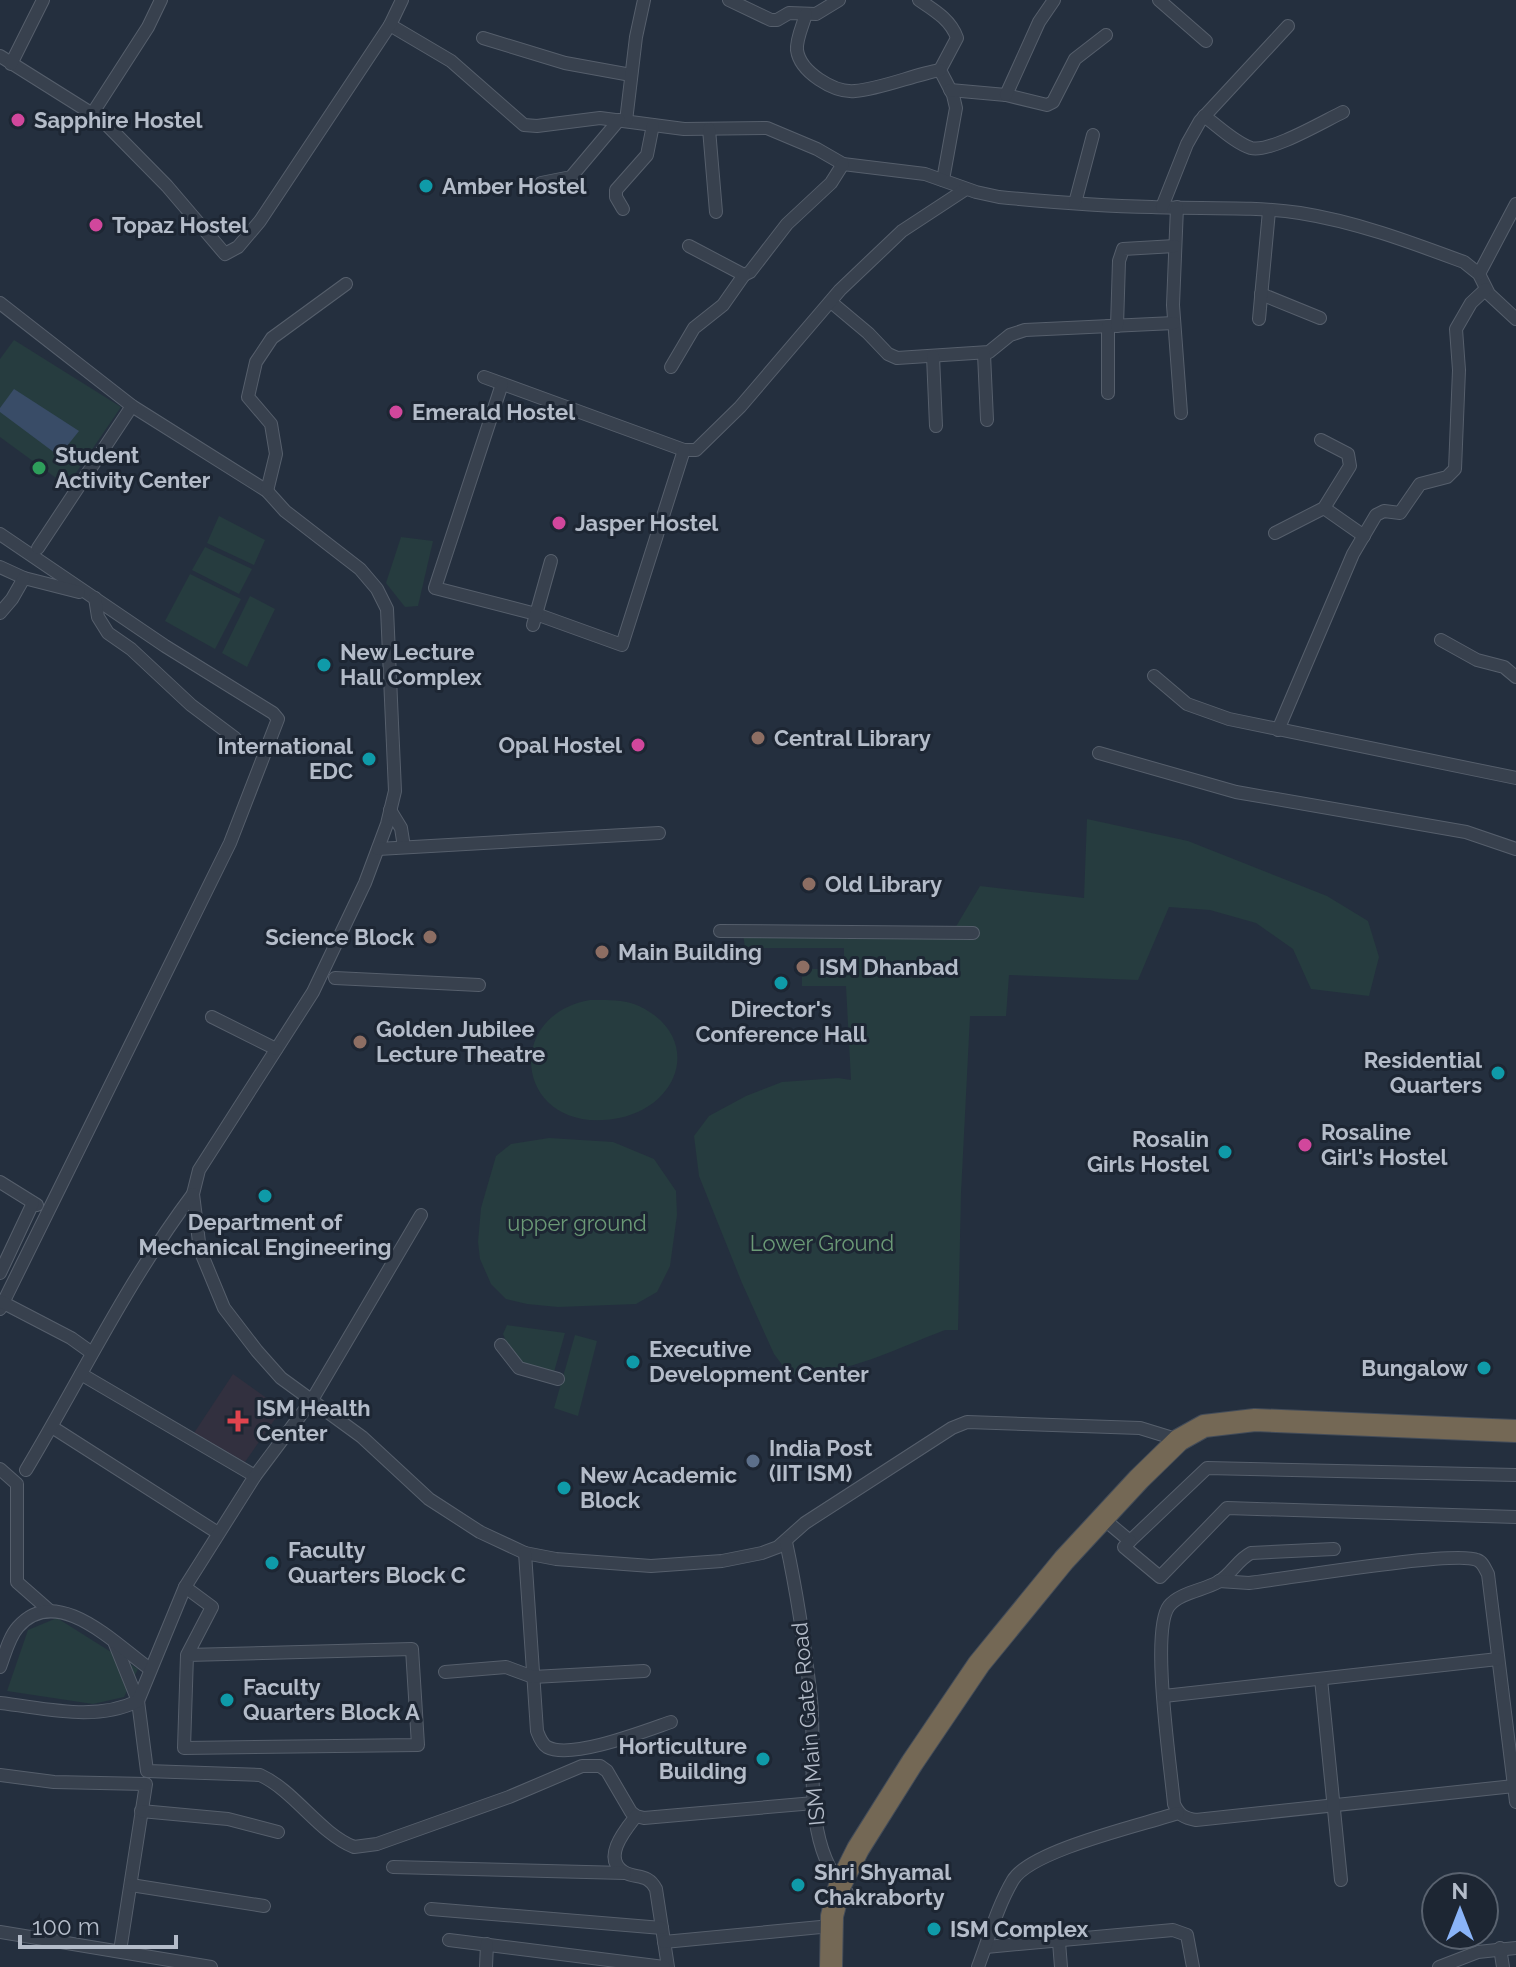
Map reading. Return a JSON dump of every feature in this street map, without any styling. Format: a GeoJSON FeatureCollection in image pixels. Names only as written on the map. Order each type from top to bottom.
{"type":"FeatureCollection","features":[{"type":"Feature","properties":{"kind":"highway"},"geometry":{"type":"LineString","coordinates":[[831,1967],[831,1926],[846,1891],[858,1849],[912,1763],[979,1664],[1094,1525],[1179,1440],[1204,1426],[1255,1420],[1516,1431]]}},
{"type":"Feature","properties":{"kind":"highway"},"geometry":{"type":"LineString","coordinates":[[844,1967],[846,1891],[885,1826],[982,1684],[1045,1602],[1112,1526],[1193,1446],[1217,1437],[1289,1435],[1516,1443]]}},
{"type":"Feature","properties":{"kind":"street"},"geometry":{"type":"LineString","coordinates":[[11,64],[43,0]]}},
{"type":"Feature","properties":{"kind":"street"},"geometry":{"type":"LineString","coordinates":[[92,114],[148,27],[161,0]]}},
{"type":"Feature","properties":{"kind":"street"},"geometry":{"type":"LineString","coordinates":[[0,56],[102,120],[167,186],[225,254],[238,247],[260,221],[390,25],[402,0]]}},
{"type":"Feature","properties":{"kind":"street"},"geometry":{"type":"LineString","coordinates":[[541,183],[571,177],[623,120],[644,0]]}},
{"type":"Feature","properties":{"kind":"street"},"geometry":{"type":"LineString","coordinates":[[729,0],[771,20],[789,13],[816,14],[839,0]]}},
{"type":"Feature","properties":{"kind":"street"},"geometry":{"type":"LineString","coordinates":[[806,14],[798,41],[798,55],[814,76],[831,87],[856,91],[940,70],[957,38],[940,14],[919,0]]}},
{"type":"Feature","properties":{"kind":"street"},"geometry":{"type":"LineString","coordinates":[[1006,95],[1039,22],[1054,0]]}},
{"type":"Feature","properties":{"kind":"street"},"geometry":{"type":"LineString","coordinates":[[1159,0],[1206,41]]}},
{"type":"Feature","properties":{"kind":"street"},"geometry":{"type":"LineString","coordinates":[[390,25],[451,61],[524,125],[537,126],[585,118],[684,129],[767,128],[817,149],[843,164],[913,172],[999,197],[1298,213],[1357,224],[1464,262],[1479,274],[1486,289],[1516,319]]}},
{"type":"Feature","properties":{"kind":"street"},"geometry":{"type":"LineString","coordinates":[[1162,207],[1187,144],[1204,116],[1288,26]]}},
{"type":"Feature","properties":{"kind":"street"},"geometry":{"type":"LineString","coordinates":[[950,90],[1006,95],[1038,104],[1053,102],[1075,59],[1106,35]]}},
{"type":"Feature","properties":{"kind":"street"},"geometry":{"type":"LineString","coordinates":[[483,38],[565,63],[631,75]]}},
{"type":"Feature","properties":{"kind":"street"},"geometry":{"type":"LineString","coordinates":[[940,70],[956,108],[943,180]]}},
{"type":"Feature","properties":{"kind":"street"},"geometry":{"type":"LineString","coordinates":[[1204,116],[1255,149],[1343,112]]}},
{"type":"Feature","properties":{"kind":"street"},"geometry":{"type":"LineString","coordinates":[[623,209],[616,197],[616,190],[647,155],[653,125]]}},
{"type":"Feature","properties":{"kind":"street"},"geometry":{"type":"LineString","coordinates":[[709,129],[716,212]]}},
{"type":"Feature","properties":{"kind":"street"},"geometry":{"type":"LineString","coordinates":[[1075,203],[1093,135]]}},
{"type":"Feature","properties":{"kind":"street"},"geometry":{"type":"LineString","coordinates":[[671,367],[694,328],[718,310],[798,212],[831,183],[843,164]]}},
{"type":"Feature","properties":{"kind":"street"},"geometry":{"type":"LineString","coordinates":[[484,377],[684,450],[696,450],[740,407],[831,302],[902,231],[966,189]]}},
{"type":"Feature","properties":{"kind":"street"},"geometry":{"type":"LineString","coordinates":[[1479,274],[1516,204]]}},
{"type":"Feature","properties":{"kind":"street"},"geometry":{"type":"LineString","coordinates":[[1177,207],[1174,323],[1181,413]]}},
{"type":"Feature","properties":{"kind":"street"},"geometry":{"type":"LineString","coordinates":[[1259,319],[1269,211]]}},
{"type":"Feature","properties":{"kind":"street"},"geometry":{"type":"LineString","coordinates":[[689,246],[744,275]]}},
{"type":"Feature","properties":{"kind":"street"},"geometry":{"type":"LineString","coordinates":[[1108,393],[1119,261],[1123,249],[1175,246]]}},
{"type":"Feature","properties":{"kind":"street"},"geometry":{"type":"LineString","coordinates":[[267,491],[276,454],[271,424],[248,397],[256,362],[272,338],[346,284]]}},
{"type":"Feature","properties":{"kind":"street"},"geometry":{"type":"LineString","coordinates":[[1278,730],[1353,554],[1380,512],[1400,513],[1420,484],[1453,474],[1459,402],[1456,329],[1471,303],[1486,289]]}},
{"type":"Feature","properties":{"kind":"street"},"geometry":{"type":"LineString","coordinates":[[1261,294],[1320,318]]}},
{"type":"Feature","properties":{"kind":"street"},"geometry":{"type":"LineString","coordinates":[[831,302],[888,354],[906,358],[984,354],[1019,331],[1174,323]]}},
{"type":"Feature","properties":{"kind":"street"},"geometry":{"type":"LineString","coordinates":[[0,303],[132,406],[267,491],[285,511],[360,569],[377,589],[387,609],[395,791],[378,849],[313,992],[199,1170],[193,1194],[200,1250],[224,1308],[281,1378],[362,1437],[429,1499],[480,1532],[525,1553],[556,1559],[651,1566],[722,1561],[762,1553],[786,1542],[805,1523],[952,1428],[967,1422],[1140,1428],[1179,1440]]}},
{"type":"Feature","properties":{"kind":"street"},"geometry":{"type":"LineString","coordinates":[[984,354],[987,420]]}},
{"type":"Feature","properties":{"kind":"street"},"geometry":{"type":"LineString","coordinates":[[933,356],[936,426]]}},
{"type":"Feature","properties":{"kind":"street"},"geometry":{"type":"LineString","coordinates":[[502,384],[435,588],[622,645],[684,450]]}},
{"type":"Feature","properties":{"kind":"street"},"geometry":{"type":"LineString","coordinates":[[38,548],[132,406]]}},
{"type":"Feature","properties":{"kind":"street"},"geometry":{"type":"LineString","coordinates":[[1275,533],[1324,508],[1337,490],[1350,462],[1348,454],[1321,440]]}},
{"type":"Feature","properties":{"kind":"street"},"geometry":{"type":"LineString","coordinates":[[1324,508],[1364,536]]}},
{"type":"Feature","properties":{"kind":"street"},"geometry":{"type":"LineString","coordinates":[[0,534],[165,646],[273,713],[278,723],[230,843],[1,1304],[71,1338],[92,1353]]}},
{"type":"Feature","properties":{"kind":"street"},"geometry":{"type":"LineString","coordinates":[[534,619],[551,561]]}},
{"type":"Feature","properties":{"kind":"street"},"geometry":{"type":"LineString","coordinates":[[0,567],[24,578],[92,597]]}},
{"type":"Feature","properties":{"kind":"street"},"geometry":{"type":"LineString","coordinates":[[0,613],[24,578]]}},
{"type":"Feature","properties":{"kind":"street"},"geometry":{"type":"LineString","coordinates":[[92,597],[98,617],[108,633],[131,649],[191,705],[235,738]]}},
{"type":"Feature","properties":{"kind":"street"},"geometry":{"type":"LineString","coordinates":[[1441,640],[1477,660],[1504,667],[1516,677]]}},
{"type":"Feature","properties":{"kind":"street"},"geometry":{"type":"LineString","coordinates":[[1154,676],[1187,704],[1199,709],[1278,730],[1516,778]]}},
{"type":"Feature","properties":{"kind":"street"},"geometry":{"type":"LineString","coordinates":[[1099,753],[1236,792],[1466,832],[1516,849]]}},
{"type":"Feature","properties":{"kind":"street"},"geometry":{"type":"LineString","coordinates":[[390,810],[401,828],[404,847]]}},
{"type":"Feature","properties":{"kind":"street"},"geometry":{"type":"LineString","coordinates":[[378,849],[659,833]]}},
{"type":"Feature","properties":{"kind":"street"},"geometry":{"type":"LineString","coordinates":[[720,931],[973,933]]}},
{"type":"Feature","properties":{"kind":"street"},"geometry":{"type":"LineString","coordinates":[[335,978],[479,985]]}},
{"type":"Feature","properties":{"kind":"street"},"geometry":{"type":"LineString","coordinates":[[212,1017],[276,1049]]}},
{"type":"Feature","properties":{"kind":"street"},"geometry":{"type":"LineString","coordinates":[[0,1182],[46,1212]]}},
{"type":"Feature","properties":{"kind":"street"},"geometry":{"type":"LineString","coordinates":[[26,1470],[163,1233],[193,1194]]}},
{"type":"Feature","properties":{"kind":"street"},"geometry":{"type":"LineString","coordinates":[[0,1273],[33,1203]]}},
{"type":"Feature","properties":{"kind":"street"},"geometry":{"type":"LineString","coordinates":[[0,1703],[95,1713],[121,1709],[138,1701],[185,1587],[255,1476],[312,1400],[421,1215]]}},
{"type":"Feature","properties":{"kind":"street"},"geometry":{"type":"LineString","coordinates":[[501,1345],[519,1368],[558,1379]]}},
{"type":"Feature","properties":{"kind":"street"},"geometry":{"type":"LineString","coordinates":[[81,1374],[255,1476]]}},
{"type":"Feature","properties":{"kind":"street"},"geometry":{"type":"LineString","coordinates":[[52,1427],[218,1533]]}},
{"type":"Feature","properties":{"kind":"street"},"geometry":{"type":"LineString","coordinates":[[1516,1475],[1207,1468],[1124,1547],[1160,1577],[1227,1508],[1516,1517]]}},
{"type":"Feature","properties":{"kind":"street"},"geometry":{"type":"LineString","coordinates":[[0,1469],[17,1484],[17,1582],[50,1611]]}},
{"type":"Feature","properties":{"kind":"street"},"geometry":{"type":"LineString","coordinates":[[1112,1526],[1130,1541]]}},
{"type":"Feature","properties":{"kind":"street","name":"ISM Main Gate Road"},"geometry":{"type":"LineString","coordinates":[[786,1542],[811,1697],[814,1803],[821,1848],[846,1891]]}},
{"type":"Feature","properties":{"kind":"street"},"geometry":{"type":"LineString","coordinates":[[1334,1549],[1251,1553],[1219,1581],[1175,1600],[1164,1614],[1161,1656],[1174,1804],[1178,1813],[1186,1819],[1196,1820],[1514,1786]]}},
{"type":"Feature","properties":{"kind":"street"},"geometry":{"type":"LineString","coordinates":[[525,1553],[537,1731],[548,1748],[593,1747],[671,1722]]}},
{"type":"Feature","properties":{"kind":"street"},"geometry":{"type":"LineString","coordinates":[[1219,1581],[1249,1583],[1436,1559],[1477,1559],[1488,1574],[1516,1802]]}},
{"type":"Feature","properties":{"kind":"street"},"geometry":{"type":"LineString","coordinates":[[185,1587],[212,1607],[187,1655],[184,1748],[418,1745],[412,1649],[187,1655]]}},
{"type":"Feature","properties":{"kind":"street"},"geometry":{"type":"LineString","coordinates":[[0,1667],[15,1630],[30,1615],[59,1610],[80,1618],[150,1669]]}},
{"type":"Feature","properties":{"kind":"street"},"geometry":{"type":"LineString","coordinates":[[115,1644],[138,1701],[147,1771],[260,1775],[275,1782],[354,1847],[368,1847],[391,1839],[509,1797],[582,1766],[600,1766],[607,1771],[636,1816]]}},
{"type":"Feature","properties":{"kind":"street"},"geometry":{"type":"LineString","coordinates":[[1164,1696],[1498,1659]]}},
{"type":"Feature","properties":{"kind":"street"},"geometry":{"type":"LineString","coordinates":[[445,1672],[506,1667],[533,1677],[644,1671]]}},
{"type":"Feature","properties":{"kind":"street"},"geometry":{"type":"LineString","coordinates":[[1321,1679],[1341,1880]]}},
{"type":"Feature","properties":{"kind":"street"},"geometry":{"type":"LineString","coordinates":[[0,1775],[54,1782],[146,1784],[120,1951]]}},
{"type":"Feature","properties":{"kind":"street"},"geometry":{"type":"LineString","coordinates":[[636,1816],[668,1817],[814,1803]]}},
{"type":"Feature","properties":{"kind":"street"},"geometry":{"type":"LineString","coordinates":[[141,1811],[228,1819],[278,1832]]}},
{"type":"Feature","properties":{"kind":"street"},"geometry":{"type":"LineString","coordinates":[[978,1967],[1013,1879],[1033,1863],[1082,1842],[1178,1813]]}},
{"type":"Feature","properties":{"kind":"street"},"geometry":{"type":"LineString","coordinates":[[625,1873],[616,1858],[616,1846],[636,1816]]}},
{"type":"Feature","properties":{"kind":"street"},"geometry":{"type":"LineString","coordinates":[[393,1867],[645,1876],[652,1881],[666,1967],[449,1940]]}},
{"type":"Feature","properties":{"kind":"street"},"geometry":{"type":"LineString","coordinates":[[131,1885],[264,1906]]}},
{"type":"Feature","properties":{"kind":"street"},"geometry":{"type":"LineString","coordinates":[[431,1909],[662,1928]]}},
{"type":"Feature","properties":{"kind":"street"},"geometry":{"type":"LineString","coordinates":[[664,1942],[831,1926]]}},
{"type":"Feature","properties":{"kind":"street"},"geometry":{"type":"LineString","coordinates":[[986,1947],[1181,1931],[1187,1935],[1193,1967]]}},
{"type":"Feature","properties":{"kind":"street"},"geometry":{"type":"LineString","coordinates":[[0,1932],[211,1967]]}},
{"type":"Feature","properties":{"kind":"street"},"geometry":{"type":"LineString","coordinates":[[1059,1942],[1061,1967]]}},
{"type":"Feature","properties":{"kind":"street"},"geometry":{"type":"LineString","coordinates":[[486,1967],[487,1944]]}},
{"type":"Feature","properties":{"kind":"street"},"geometry":{"type":"LineString","coordinates":[[1503,1967],[1500,1948],[1516,1948]]}},
{"type":"Feature","properties":{"kind":"street"},"geometry":{"type":"LineString","coordinates":[[1439,1967],[1484,1951]]}},
{"type":"Feature","properties":{"kind":"shaded area","name":"ISM Health Center"},"geometry":{"type":"Polygon","coordinates":[[[233,1374],[282,1409],[245,1462],[194,1433],[233,1374]]]}},
{"type":"Feature","properties":{"kind":"green space","name":"Student Activity Center"},"geometry":{"type":"Polygon","coordinates":[[[14,340],[121,407],[67,486],[0,437],[0,359],[14,340]]]}},
{"type":"Feature","properties":{"kind":"green space"},"geometry":{"type":"Polygon","coordinates":[[[219,516],[265,540],[254,565],[207,543],[219,516]]]}},
{"type":"Feature","properties":{"kind":"green space"},"geometry":{"type":"Polygon","coordinates":[[[401,537],[433,541],[418,606],[405,607],[386,583],[401,537]]]}},
{"type":"Feature","properties":{"kind":"green space"},"geometry":{"type":"Polygon","coordinates":[[[205,547],[252,569],[239,594],[192,570],[205,547]]]}},
{"type":"Feature","properties":{"kind":"green space"},"geometry":{"type":"Polygon","coordinates":[[[190,574],[241,599],[215,649],[165,621],[190,574]]]}},
{"type":"Feature","properties":{"kind":"green space"},"geometry":{"type":"Polygon","coordinates":[[[250,596],[275,609],[247,667],[222,653],[250,596]]]}},
{"type":"Feature","properties":{"kind":"green space","name":"Lower Ground"},"geometry":{"type":"Polygon","coordinates":[[[1087,819],[1188,841],[1327,896],[1368,921],[1379,957],[1369,996],[1311,989],[1293,949],[1256,923],[1210,910],[1169,907],[1138,980],[1009,975],[1006,1016],[970,1016],[958,1330],[945,1330],[888,1353],[829,1371],[789,1374],[774,1354],[699,1176],[694,1136],[709,1116],[746,1096],[782,1082],[851,1080],[846,986],[802,986],[802,969],[844,969],[844,948],[745,948],[743,933],[954,930],[980,886],[1084,898],[1087,819]]]}},
{"type":"Feature","properties":{"kind":"green space"},"geometry":{"type":"Polygon","coordinates":[[[590,1000],[621,1001],[639,1006],[659,1019],[671,1034],[677,1051],[676,1068],[670,1085],[658,1099],[641,1111],[619,1118],[585,1119],[559,1110],[541,1094],[532,1072],[532,1050],[542,1028],[561,1010],[590,1000]]]}},
{"type":"Feature","properties":{"kind":"green space","name":"upper ground"},"geometry":{"type":"Polygon","coordinates":[[[549,1138],[613,1142],[654,1159],[676,1191],[677,1215],[670,1266],[657,1292],[636,1304],[558,1307],[506,1299],[491,1284],[480,1259],[478,1242],[481,1208],[496,1156],[511,1144],[549,1138]]]}},
{"type":"Feature","properties":{"kind":"green space"},"geometry":{"type":"Polygon","coordinates":[[[507,1325],[565,1333],[554,1372],[515,1363],[503,1334],[507,1325]]]}},
{"type":"Feature","properties":{"kind":"green space"},"geometry":{"type":"Polygon","coordinates":[[[575,1335],[597,1341],[578,1416],[554,1408],[575,1335]]]}},
{"type":"Feature","properties":{"kind":"green space"},"geometry":{"type":"Polygon","coordinates":[[[57,1618],[138,1669],[124,1697],[93,1704],[7,1691],[28,1630],[57,1618]]]}},
{"type":"Feature","properties":{"kind":"water"},"geometry":{"type":"Polygon","coordinates":[[[14,389],[79,431],[59,456],[0,412],[14,389]]]}},
{"type":"Feature","properties":{"kind":"place","name":"Sapphire Hostel"},"geometry":{"type":"Point","coordinates":[18,120]}},
{"type":"Feature","properties":{"kind":"place","name":"Amber Hostel"},"geometry":{"type":"Point","coordinates":[426,186]}},
{"type":"Feature","properties":{"kind":"place","name":"Topaz Hostel"},"geometry":{"type":"Point","coordinates":[96,225]}},
{"type":"Feature","properties":{"kind":"place","name":"Emerald Hostel"},"geometry":{"type":"Point","coordinates":[396,412]}},
{"type":"Feature","properties":{"kind":"place","name":"Student Activity Center"},"geometry":{"type":"Point","coordinates":[39,468]}},
{"type":"Feature","properties":{"kind":"place","name":"Jasper Hostel"},"geometry":{"type":"Point","coordinates":[559,523]}},
{"type":"Feature","properties":{"kind":"place","name":"New Lecture Hall Complex"},"geometry":{"type":"Point","coordinates":[324,665]}},
{"type":"Feature","properties":{"kind":"place","name":"Central Library"},"geometry":{"type":"Point","coordinates":[758,738]}},
{"type":"Feature","properties":{"kind":"place","name":"Opal Hostel"},"geometry":{"type":"Point","coordinates":[638,745]}},
{"type":"Feature","properties":{"kind":"place","name":"International EDC"},"geometry":{"type":"Point","coordinates":[369,759]}},
{"type":"Feature","properties":{"kind":"place","name":"Old Library"},"geometry":{"type":"Point","coordinates":[809,884]}},
{"type":"Feature","properties":{"kind":"place","name":"Science Block"},"geometry":{"type":"Point","coordinates":[430,937]}},
{"type":"Feature","properties":{"kind":"place","name":"Main Building"},"geometry":{"type":"Point","coordinates":[602,952]}},
{"type":"Feature","properties":{"kind":"place","name":"ISM Dhanbad"},"geometry":{"type":"Point","coordinates":[803,967]}},
{"type":"Feature","properties":{"kind":"place","name":"Director's Conference Hall"},"geometry":{"type":"Point","coordinates":[781,983]}},
{"type":"Feature","properties":{"kind":"place","name":"Golden Jubilee Lecture Theatre"},"geometry":{"type":"Point","coordinates":[360,1042]}},
{"type":"Feature","properties":{"kind":"place","name":"Residential Quarters"},"geometry":{"type":"Point","coordinates":[1498,1073]}},
{"type":"Feature","properties":{"kind":"place","name":"Rosaline Girl's Hostel"},"geometry":{"type":"Point","coordinates":[1305,1145]}},
{"type":"Feature","properties":{"kind":"place","name":"Rosalin Girls Hostel"},"geometry":{"type":"Point","coordinates":[1225,1152]}},
{"type":"Feature","properties":{"kind":"place","name":"Department of Mechanical Engineering"},"geometry":{"type":"Point","coordinates":[265,1196]}},
{"type":"Feature","properties":{"kind":"place","name":"Executive Development Center"},"geometry":{"type":"Point","coordinates":[633,1362]}},
{"type":"Feature","properties":{"kind":"place","name":"Bungalow"},"geometry":{"type":"Point","coordinates":[1484,1368]}},
{"type":"Feature","properties":{"kind":"place","name":"ISM Health Center"},"geometry":{"type":"Point","coordinates":[238,1421]}},
{"type":"Feature","properties":{"kind":"place","name":"India Post (IIT ISM)"},"geometry":{"type":"Point","coordinates":[753,1461]}},
{"type":"Feature","properties":{"kind":"place","name":"New Academic Block"},"geometry":{"type":"Point","coordinates":[564,1488]}},
{"type":"Feature","properties":{"kind":"place","name":"Faculty Quarters Block C"},"geometry":{"type":"Point","coordinates":[272,1563]}},
{"type":"Feature","properties":{"kind":"place","name":"Faculty Quarters Block A"},"geometry":{"type":"Point","coordinates":[227,1700]}},
{"type":"Feature","properties":{"kind":"place","name":"Horticulture Building"},"geometry":{"type":"Point","coordinates":[763,1759]}},
{"type":"Feature","properties":{"kind":"place","name":"Shri Shyamal Chakraborty"},"geometry":{"type":"Point","coordinates":[798,1885]}},
{"type":"Feature","properties":{"kind":"place","name":"ISM Complex"},"geometry":{"type":"Point","coordinates":[934,1929]}}]}
